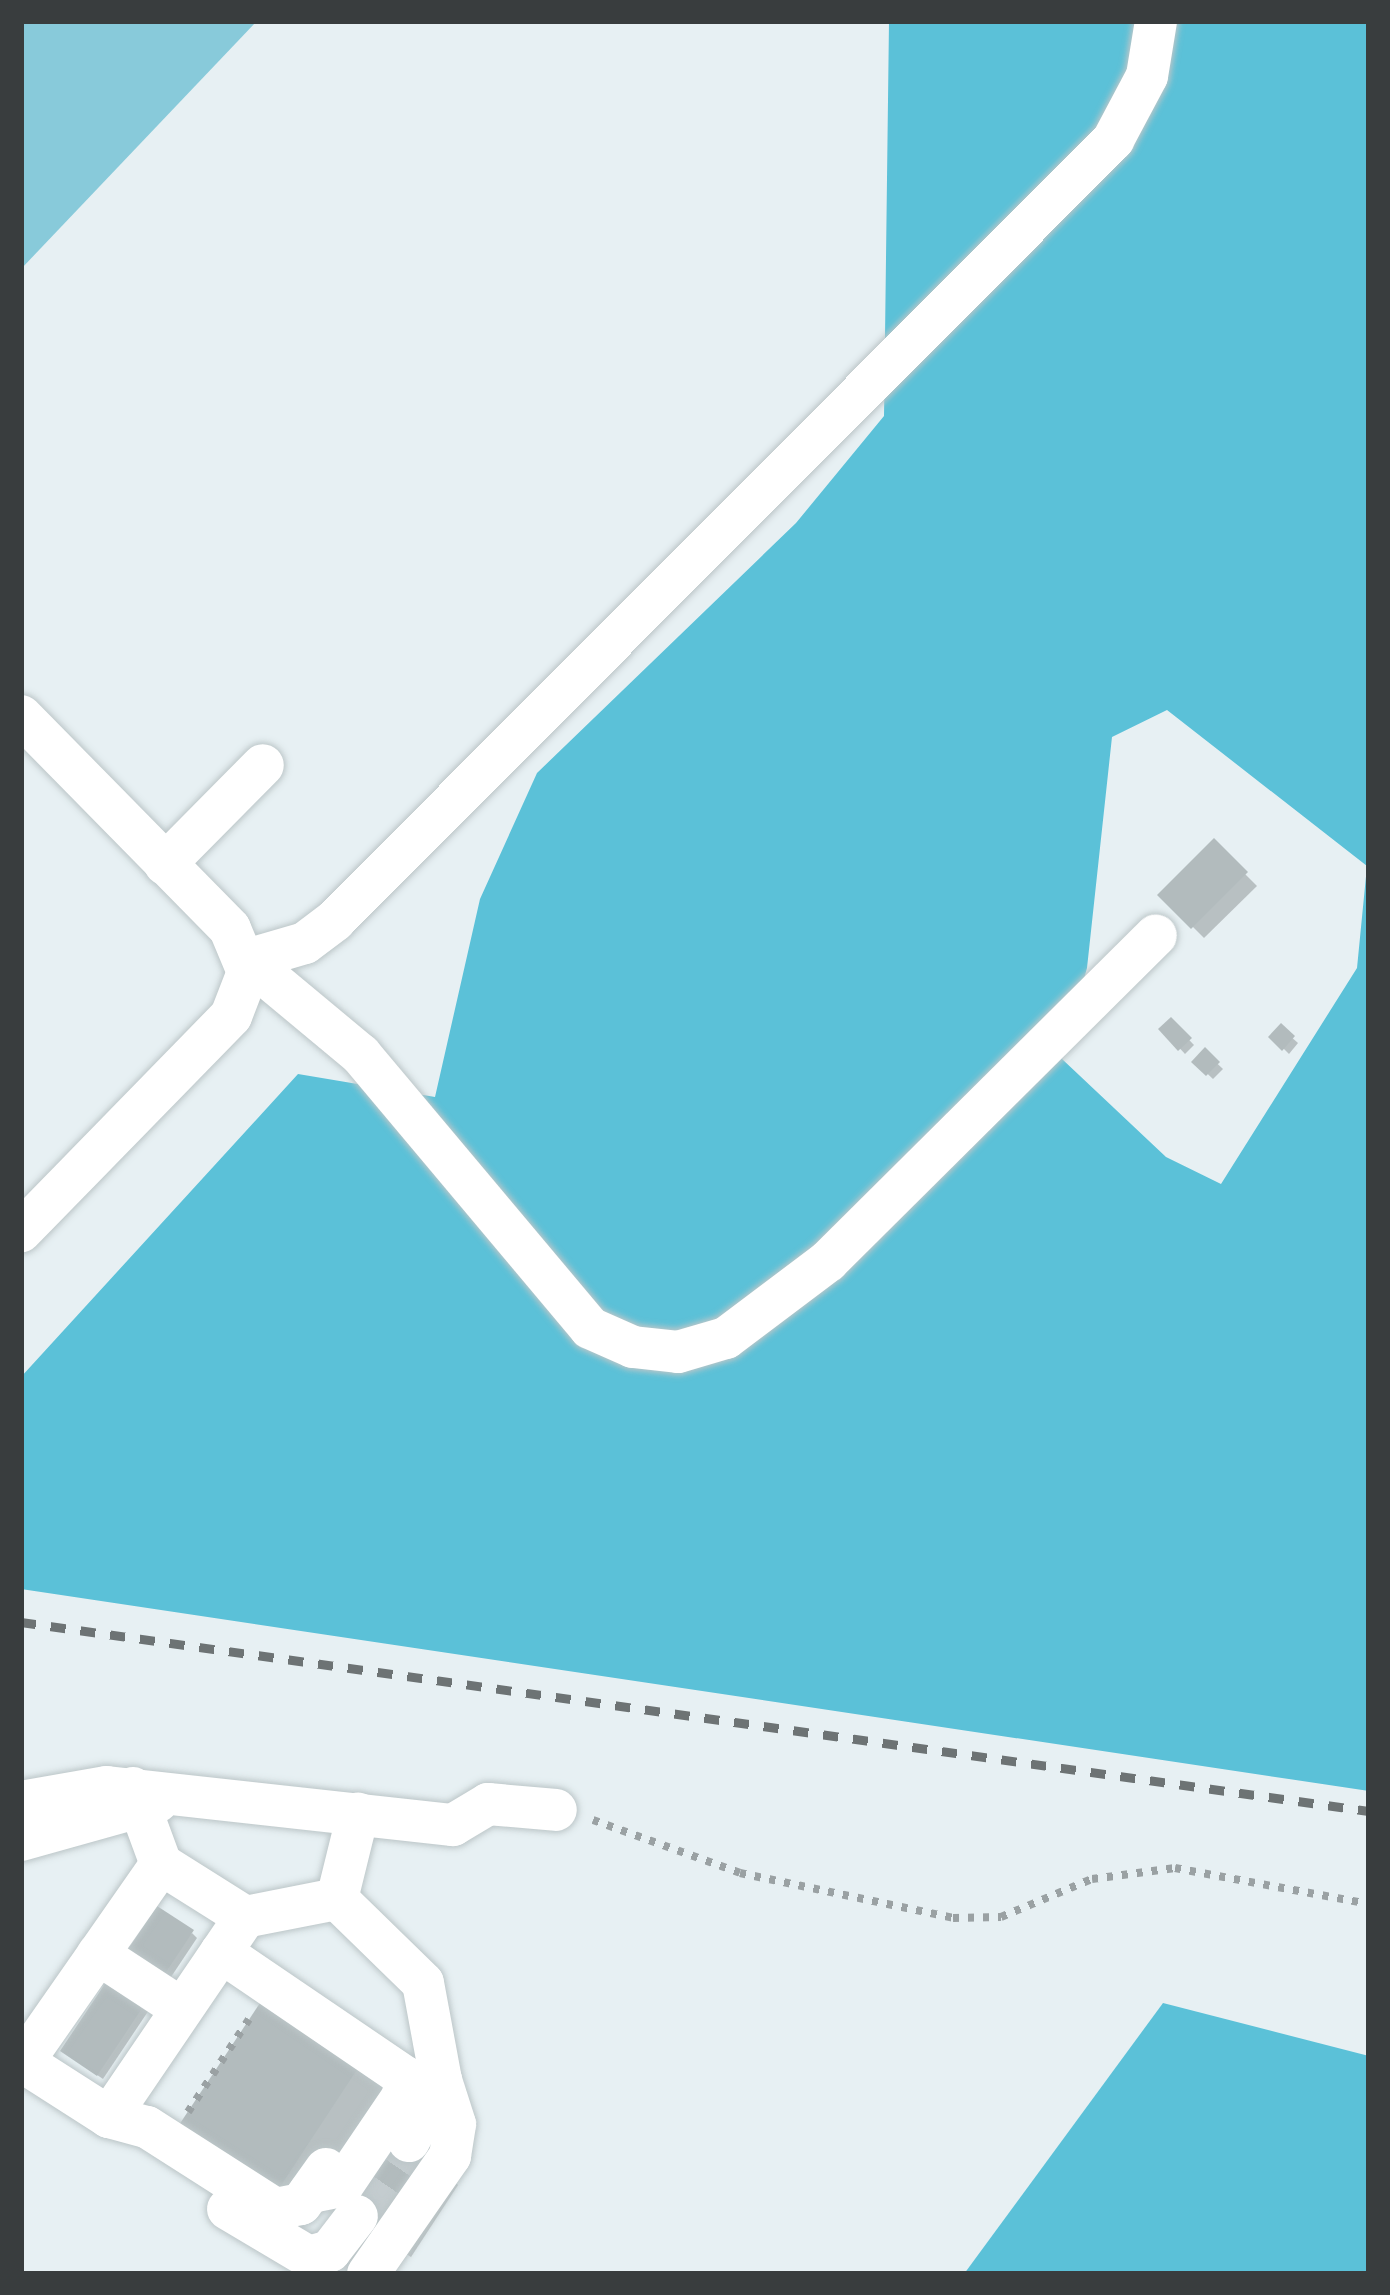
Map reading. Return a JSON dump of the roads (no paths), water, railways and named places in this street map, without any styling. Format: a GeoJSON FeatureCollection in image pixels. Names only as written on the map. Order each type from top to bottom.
{"type":"FeatureCollection","features":[{"type":"Feature","properties":{"kind":"street"},"geometry":{"type":"LineString","coordinates":[[247,960],[305,943],[335,920],[1113,140],[1147,76],[1156,21]]}},
{"type":"Feature","properties":{"kind":"street"},"geometry":{"type":"LineString","coordinates":[[21,716],[230,929],[247,960],[361,1055],[590,1328],[633,1347],[678,1352],[726,1338],[828,1261],[1156,935]]}},
{"type":"Feature","properties":{"kind":"street"},"geometry":{"type":"LineString","coordinates":[[165,865],[263,765]]}},
{"type":"Feature","properties":{"kind":"street"},"geometry":{"type":"LineString","coordinates":[[21,1231],[231,1016],[244,996],[247,960]]}},
{"type":"Feature","properties":{"kind":"street"},"geometry":{"type":"LineString","coordinates":[[21,1802],[84,1788],[135,1797],[199,1796],[453,1825],[488,1804],[556,1810]]}},
{"type":"Feature","properties":{"kind":"street"},"geometry":{"type":"LineString","coordinates":[[21,1840],[135,1797]]}},
{"type":"Feature","properties":{"kind":"street"},"geometry":{"type":"LineString","coordinates":[[135,1797],[161,1864],[233,1935],[402,2071],[406,2090],[399,2129]]}},
{"type":"Feature","properties":{"kind":"street"},"geometry":{"type":"LineString","coordinates":[[337,1899],[358,1814]]}},
{"type":"Feature","properties":{"kind":"street"},"geometry":{"type":"LineString","coordinates":[[161,1864],[23,2062],[109,2117],[147,2127],[275,2209],[295,2208],[344,2143],[399,2129],[441,2080]]}},
{"type":"Feature","properties":{"kind":"street"},"geometry":{"type":"LineString","coordinates":[[109,2117],[233,1935],[337,1899]]}},
{"type":"Feature","properties":{"kind":"street"},"geometry":{"type":"LineString","coordinates":[[337,1899],[423,1983],[441,2080],[455,2124],[451,2156],[368,2274]]}},
{"type":"Feature","properties":{"kind":"street"},"geometry":{"type":"LineString","coordinates":[[98,1954],[182,2009]]}},
{"type":"Feature","properties":{"kind":"street"},"geometry":{"type":"LineString","coordinates":[[109,2117],[132,2145],[294,2253],[328,2266],[357,2216]]}},
{"type":"Feature","properties":{"kind":"tunnel"},"geometry":{"type":"LineString","coordinates":[[357,2216],[409,2141]]}},
{"type":"Feature","properties":{"kind":"railway"},"geometry":{"type":"LineString","coordinates":[[21,1622],[1369,1811]]}}]}
